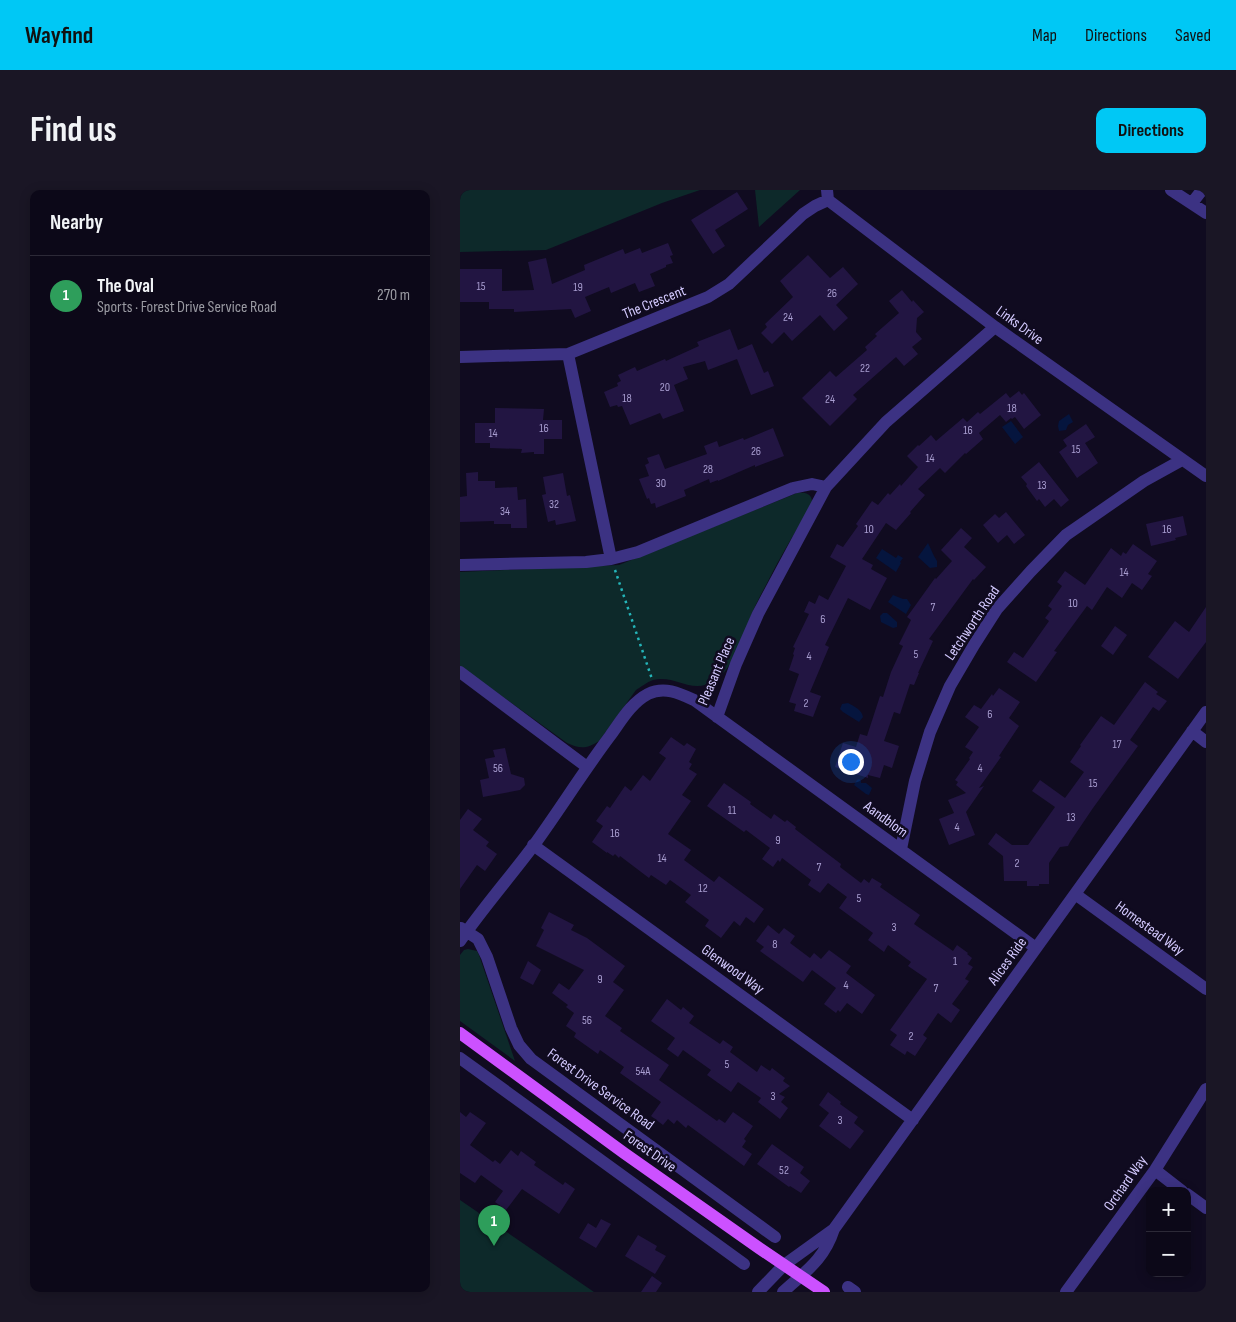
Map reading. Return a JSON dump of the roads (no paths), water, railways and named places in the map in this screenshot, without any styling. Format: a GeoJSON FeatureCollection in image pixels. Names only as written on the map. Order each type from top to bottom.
{"type":"FeatureCollection","features":[{"type":"Feature","properties":{"kind":"main road","name":"Forest Drive"},"geometry":{"type":"LineString","coordinates":[[460,1033],[624,1153],[824,1292]]}},
{"type":"Feature","properties":{"kind":"street"},"geometry":{"type":"LineString","coordinates":[[1171,190],[1206,213]]}},
{"type":"Feature","properties":{"kind":"street"},"geometry":{"type":"LineString","coordinates":[[1192,203],[1202,190]]}},
{"type":"Feature","properties":{"kind":"street","name":"Links Drive"},"geometry":{"type":"LineString","coordinates":[[828,195],[994,327],[1206,476]]}},
{"type":"Feature","properties":{"kind":"street","name":"The Crescent"},"geometry":{"type":"LineString","coordinates":[[460,357],[568,354],[708,297],[719,292],[729,284],[804,214],[828,195]]}},
{"type":"Feature","properties":{"kind":"street","name":"Pleasant Place"},"geometry":{"type":"LineString","coordinates":[[462,933],[533,845],[587,767],[634,704],[646,695],[656,691],[668,690],[694,700],[717,717],[736,664],[758,614],[826,487],[886,422],[994,327]]}},
{"type":"Feature","properties":{"kind":"street"},"geometry":{"type":"LineString","coordinates":[[568,354],[611,559]]}},
{"type":"Feature","properties":{"kind":"street","name":"Letchworth Road"},"geometry":{"type":"LineString","coordinates":[[901,849],[916,781],[930,732],[950,686],[997,609],[1066,535],[1144,481],[1182,460]]}},
{"type":"Feature","properties":{"kind":"street"},"geometry":{"type":"LineString","coordinates":[[460,565],[586,562],[611,559],[638,552],[793,488],[812,484],[826,487]]}},
{"type":"Feature","properties":{"kind":"street"},"geometry":{"type":"LineString","coordinates":[[460,672],[587,767]]}},
{"type":"Feature","properties":{"kind":"street","name":"Alices Ride"},"geometry":{"type":"LineString","coordinates":[[783,1292],[819,1259],[830,1242],[834,1229],[1206,712]]}},
{"type":"Feature","properties":{"kind":"street","name":"Aandblom"},"geometry":{"type":"LineString","coordinates":[[717,717],[1036,948]]}},
{"type":"Feature","properties":{"kind":"street"},"geometry":{"type":"LineString","coordinates":[[1192,732],[1206,742]]}},
{"type":"Feature","properties":{"kind":"street","name":"Glenwood Way"},"geometry":{"type":"LineString","coordinates":[[533,845],[913,1120]]}},
{"type":"Feature","properties":{"kind":"street","name":"Homestead Way"},"geometry":{"type":"LineString","coordinates":[[1075,894],[1206,989]]}},
{"type":"Feature","properties":{"kind":"street","name":"Forest Drive Service Road"},"geometry":{"type":"LineString","coordinates":[[462,933],[478,939],[487,957],[511,1028],[519,1045],[532,1059],[775,1237]]}},
{"type":"Feature","properties":{"kind":"street"},"geometry":{"type":"LineString","coordinates":[[461,1060],[744,1264]]}},
{"type":"Feature","properties":{"kind":"street","name":"Orchard Way"},"geometry":{"type":"LineString","coordinates":[[1066,1292],[1155,1170],[1206,1089]]}},
{"type":"Feature","properties":{"kind":"street"},"geometry":{"type":"LineString","coordinates":[[1155,1170],[1177,1187]]}},
{"type":"Feature","properties":{"kind":"street"},"geometry":{"type":"LineString","coordinates":[[1191,1197],[1206,1208]]}},
{"type":"Feature","properties":{"kind":"street","name":"Alices Ride"},"geometry":{"type":"LineString","coordinates":[[758,1292],[784,1265],[834,1229]]}},
{"type":"Feature","properties":{"kind":"water"},"geometry":{"type":"Polygon","coordinates":[[[1069,414],[1073,422],[1068,425],[1066,430],[1059,431],[1059,421],[1069,414]]]}},
{"type":"Feature","properties":{"kind":"water"},"geometry":{"type":"Polygon","coordinates":[[[1011,421],[1023,437],[1015,444],[1002,427],[1011,421]]]}},
{"type":"Feature","properties":{"kind":"water"},"geometry":{"type":"Polygon","coordinates":[[[928,543],[937,561],[937,567],[930,568],[918,557],[928,543]]]}},
{"type":"Feature","properties":{"kind":"water"},"geometry":{"type":"Polygon","coordinates":[[[882,549],[896,558],[898,555],[903,558],[896,572],[876,558],[882,549]]]}},
{"type":"Feature","properties":{"kind":"water"},"geometry":{"type":"Polygon","coordinates":[[[893,595],[907,599],[911,605],[906,614],[888,602],[893,595]]]}},
{"type":"Feature","properties":{"kind":"water"},"geometry":{"type":"Polygon","coordinates":[[[883,613],[887,613],[897,622],[897,627],[893,628],[881,622],[880,616],[883,613]]]}},
{"type":"Feature","properties":{"kind":"water"},"geometry":{"type":"Polygon","coordinates":[[[848,703],[861,712],[863,717],[859,722],[840,709],[842,704],[848,703]]]}},
{"type":"Feature","properties":{"kind":"water"},"geometry":{"type":"Polygon","coordinates":[[[859,779],[861,783],[866,783],[872,788],[869,795],[854,785],[859,779]]]}},
{"type":"Feature","properties":{"kind":"place","name":"The Oval"},"geometry":{"type":"Point","coordinates":[494,1246]}}]}
